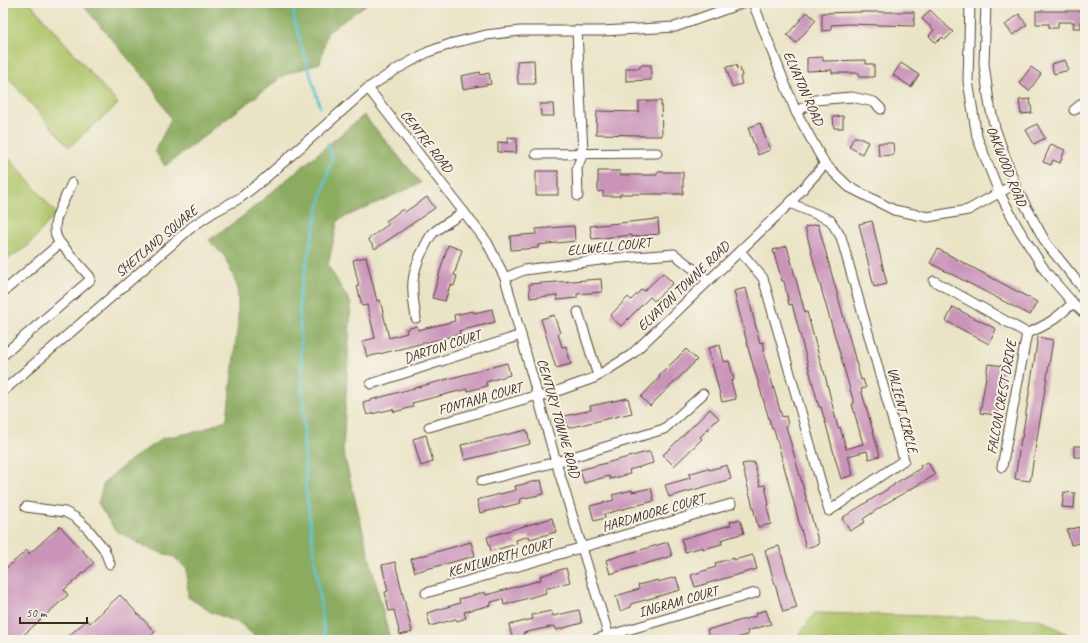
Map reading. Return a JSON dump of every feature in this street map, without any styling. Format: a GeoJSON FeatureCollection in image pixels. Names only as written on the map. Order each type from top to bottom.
{"type":"FeatureCollection","features":[{"type":"Feature","properties":{"kind":"street","name":"SHETLAND SQUARE"},"geometry":{"type":"LineString","coordinates":[[3,391],[193,226],[214,212],[240,198],[263,180],[368,88],[397,69],[428,52],[453,43],[486,35],[520,31],[675,27],[743,3]]}},
{"type":"Feature","properties":{"kind":"street","name":"ELVATON ROAD"},"geometry":{"type":"LineString","coordinates":[[753,3],[796,112],[826,164],[849,187],[894,210],[928,217],[968,210],[1015,184]]}},
{"type":"Feature","properties":{"kind":"street","name":"OAKWOOD ROAD"},"geometry":{"type":"LineString","coordinates":[[970,3],[968,80],[977,137],[999,192],[1018,228],[1046,272],[1073,303],[1085,314]]}},
{"type":"Feature","properties":{"kind":"street","name":"OAKWOOD ROAD"},"geometry":{"type":"LineString","coordinates":[[986,3],[984,64],[988,102],[995,128],[1015,184],[1046,243],[1085,291]]}},
{"type":"Feature","properties":{"kind":"street"},"geometry":{"type":"LineString","coordinates":[[577,30],[583,153],[577,168],[578,196]]}},
{"type":"Feature","properties":{"kind":"street","name":"CENTRE ROAD"},"geometry":{"type":"LineString","coordinates":[[368,88],[464,212]]}},
{"type":"Feature","properties":{"kind":"street"},"geometry":{"type":"LineString","coordinates":[[796,112],[815,100],[852,97],[874,102],[881,109]]}},
{"type":"Feature","properties":{"kind":"street"},"geometry":{"type":"LineString","coordinates":[[1074,110],[1085,101]]}},
{"type":"Feature","properties":{"kind":"street"},"geometry":{"type":"LineString","coordinates":[[536,154],[657,153]]}},
{"type":"Feature","properties":{"kind":"street","name":"ELVATON TOWNE ROAD"},"geometry":{"type":"LineString","coordinates":[[538,397],[598,376],[631,355],[790,203],[826,164]]}},
{"type":"Feature","properties":{"kind":"street"},"geometry":{"type":"LineString","coordinates":[[3,355],[90,280],[90,277],[56,239],[55,226],[57,217],[72,183]]}},
{"type":"Feature","properties":{"kind":"street","name":"VALIENT CIRCLE"},"geometry":{"type":"LineString","coordinates":[[740,251],[763,278],[829,511],[904,460],[841,237],[830,220],[790,203]]}},
{"type":"Feature","properties":{"kind":"street"},"geometry":{"type":"LineString","coordinates":[[416,318],[412,294],[414,269],[432,234],[464,212]]}},
{"type":"Feature","properties":{"kind":"street","name":"CENTURY TOWNE ROAD"},"geometry":{"type":"LineString","coordinates":[[464,212],[487,242],[505,278],[556,462],[610,638]]}},
{"type":"Feature","properties":{"kind":"street"},"geometry":{"type":"LineString","coordinates":[[3,292],[61,244]]}},
{"type":"Feature","properties":{"kind":"street","name":"ELLWELL COURT"},"geometry":{"type":"LineString","coordinates":[[505,278],[524,270],[608,259],[674,254],[708,280]]}},
{"type":"Feature","properties":{"kind":"street"},"geometry":{"type":"LineString","coordinates":[[934,281],[1027,333],[1041,328],[1056,318],[1073,303]]}},
{"type":"Feature","properties":{"kind":"street"},"geometry":{"type":"LineString","coordinates":[[578,312],[598,376]]}},
{"type":"Feature","properties":{"kind":"street","name":"FALCON CREST DRIVE"},"geometry":{"type":"LineString","coordinates":[[1002,466],[1027,333]]}},
{"type":"Feature","properties":{"kind":"street","name":"DARTON COURT"},"geometry":{"type":"LineString","coordinates":[[371,384],[521,335]]}},
{"type":"Feature","properties":{"kind":"street"},"geometry":{"type":"LineString","coordinates":[[482,481],[556,462],[664,429],[703,394]]}},
{"type":"Feature","properties":{"kind":"street","name":"FONTANA COURT"},"geometry":{"type":"LineString","coordinates":[[429,427],[538,397]]}},
{"type":"Feature","properties":{"kind":"street","name":"HARDMOORE COURT"},"geometry":{"type":"LineString","coordinates":[[583,548],[731,504]]}},
{"type":"Feature","properties":{"kind":"street"},"geometry":{"type":"LineString","coordinates":[[26,507],[65,512],[76,518],[88,529],[104,549],[110,564]]}},
{"type":"Feature","properties":{"kind":"street","name":"KENILWORTH COURT"},"geometry":{"type":"LineString","coordinates":[[426,593],[583,548]]}},
{"type":"Feature","properties":{"kind":"street","name":"INGRAM COURT"},"geometry":{"type":"LineString","coordinates":[[593,640],[610,638],[755,593]]}},
{"type":"Feature","properties":{"kind":"green space"},"geometry":{"type":"Polygon","coordinates":[[[9,3],[30,3],[118,104],[69,147],[3,72],[3,9],[9,3]]]}},
{"type":"Feature","properties":{"kind":"green space"},"geometry":{"type":"Polygon","coordinates":[[[81,3],[368,3],[327,33],[320,63],[284,75],[165,166],[155,151],[171,119],[153,88],[81,3]]]}},
{"type":"Feature","properties":{"kind":"green space"},"geometry":{"type":"Polygon","coordinates":[[[364,115],[421,183],[338,220],[328,265],[351,304],[343,451],[390,640],[259,640],[241,624],[211,612],[188,597],[187,569],[174,557],[145,547],[115,530],[98,504],[104,482],[128,462],[163,438],[200,431],[227,419],[238,323],[238,288],[225,257],[209,240],[242,217],[364,115]]]}},
{"type":"Feature","properties":{"kind":"green space"},"geometry":{"type":"Polygon","coordinates":[[[3,151],[56,213],[28,246],[3,262],[3,151]]]}},
{"type":"Feature","properties":{"kind":"green space"},"geometry":{"type":"Polygon","coordinates":[[[815,613],[1039,619],[1078,640],[795,640],[815,613]]]}},
{"type":"Feature","properties":{"kind":"building"},"geometry":{"type":"Polygon","coordinates":[[[930,10],[953,32],[945,40],[942,37],[936,43],[929,36],[934,30],[922,19],[930,10]]]}},
{"type":"Feature","properties":{"kind":"building"},"geometry":{"type":"Polygon","coordinates":[[[1036,11],[1081,11],[1081,28],[1073,28],[1074,22],[1058,22],[1058,28],[1049,28],[1049,24],[1036,24],[1036,11]]]}},
{"type":"Feature","properties":{"kind":"building"},"geometry":{"type":"Polygon","coordinates":[[[807,12],[816,20],[796,43],[787,35],[807,12]]]}},
{"type":"Feature","properties":{"kind":"building"},"geometry":{"type":"Polygon","coordinates":[[[914,12],[914,26],[848,24],[831,25],[831,30],[822,31],[822,13],[914,12]]]}},
{"type":"Feature","properties":{"kind":"building"},"geometry":{"type":"Polygon","coordinates":[[[1019,14],[1027,25],[1013,35],[1005,25],[1019,14]]]}},
{"type":"Feature","properties":{"kind":"building"},"geometry":{"type":"Polygon","coordinates":[[[823,57],[823,61],[866,60],[866,64],[874,64],[874,77],[859,77],[859,73],[832,73],[832,70],[807,71],[807,58],[823,57]]]}},
{"type":"Feature","properties":{"kind":"building"},"geometry":{"type":"Polygon","coordinates":[[[534,60],[535,84],[518,84],[517,61],[534,60]]]}},
{"type":"Feature","properties":{"kind":"building"},"geometry":{"type":"Polygon","coordinates":[[[1065,60],[1069,70],[1054,74],[1051,64],[1065,60]]]}},
{"type":"Feature","properties":{"kind":"building"},"geometry":{"type":"Polygon","coordinates":[[[901,63],[919,75],[911,87],[893,75],[901,63]]]}},
{"type":"Feature","properties":{"kind":"building"},"geometry":{"type":"Polygon","coordinates":[[[640,65],[651,65],[651,80],[626,81],[626,68],[640,68],[640,65]]]}},
{"type":"Feature","properties":{"kind":"building"},"geometry":{"type":"Polygon","coordinates":[[[736,65],[737,69],[740,68],[742,84],[732,87],[726,67],[736,65]]]}},
{"type":"Feature","properties":{"kind":"building"},"geometry":{"type":"Polygon","coordinates":[[[1031,67],[1041,74],[1029,91],[1019,83],[1031,67]]]}},
{"type":"Feature","properties":{"kind":"building"},"geometry":{"type":"Polygon","coordinates":[[[480,72],[481,75],[489,73],[491,84],[463,89],[461,76],[480,72]]]}},
{"type":"Feature","properties":{"kind":"building"},"geometry":{"type":"Polygon","coordinates":[[[1030,99],[1032,113],[1021,114],[1019,100],[1030,99]]]}},
{"type":"Feature","properties":{"kind":"building"},"geometry":{"type":"Polygon","coordinates":[[[639,101],[661,101],[662,136],[596,134],[597,111],[639,112],[639,101]]]}},
{"type":"Feature","properties":{"kind":"building"},"geometry":{"type":"Polygon","coordinates":[[[540,104],[553,104],[554,116],[541,116],[540,104]]]}},
{"type":"Feature","properties":{"kind":"building"},"geometry":{"type":"Polygon","coordinates":[[[843,116],[843,128],[834,128],[833,117],[843,116]]]}},
{"type":"Feature","properties":{"kind":"building"},"geometry":{"type":"Polygon","coordinates":[[[760,123],[770,150],[758,155],[748,128],[760,123]]]}},
{"type":"Feature","properties":{"kind":"building"},"geometry":{"type":"Polygon","coordinates":[[[1037,124],[1045,138],[1034,144],[1026,130],[1037,124]]]}},
{"type":"Feature","properties":{"kind":"building"},"geometry":{"type":"Polygon","coordinates":[[[508,137],[517,138],[516,153],[498,152],[498,142],[508,143],[508,137]]]}},
{"type":"Feature","properties":{"kind":"building"},"geometry":{"type":"Polygon","coordinates":[[[854,137],[868,142],[862,154],[849,147],[854,137]]]}},
{"type":"Feature","properties":{"kind":"building"},"geometry":{"type":"Polygon","coordinates":[[[878,143],[893,143],[894,155],[879,156],[878,143]]]}},
{"type":"Feature","properties":{"kind":"building"},"geometry":{"type":"Polygon","coordinates":[[[1051,144],[1065,150],[1060,163],[1053,160],[1051,165],[1043,162],[1051,144]]]}},
{"type":"Feature","properties":{"kind":"building"},"geometry":{"type":"Polygon","coordinates":[[[536,171],[558,171],[558,195],[536,195],[536,171]]]}},
{"type":"Feature","properties":{"kind":"building"},"geometry":{"type":"Polygon","coordinates":[[[598,171],[620,171],[620,175],[657,175],[657,172],[683,172],[683,194],[620,194],[620,196],[603,196],[603,191],[598,192],[598,171]]]}},
{"type":"Feature","properties":{"kind":"building"},"geometry":{"type":"Polygon","coordinates":[[[427,197],[435,208],[375,249],[368,239],[389,224],[386,221],[403,209],[405,212],[427,197]]]}},
{"type":"Feature","properties":{"kind":"building"},"geometry":{"type":"Polygon","coordinates":[[[658,219],[659,234],[592,239],[590,226],[658,219]]]}},
{"type":"Feature","properties":{"kind":"building"},"geometry":{"type":"Polygon","coordinates":[[[872,221],[887,284],[874,287],[859,224],[872,221]]]}},
{"type":"Feature","properties":{"kind":"building"},"geometry":{"type":"Polygon","coordinates":[[[818,224],[861,380],[863,379],[866,388],[861,389],[880,456],[869,459],[867,451],[848,456],[853,475],[841,479],[821,407],[819,407],[792,304],[789,305],[784,281],[782,281],[773,250],[787,246],[805,313],[807,312],[824,371],[838,428],[840,427],[846,449],[863,444],[852,404],[854,403],[805,227],[818,224]]]}},
{"type":"Feature","properties":{"kind":"building"},"geometry":{"type":"Polygon","coordinates":[[[574,226],[575,241],[538,245],[538,248],[511,250],[510,236],[536,234],[536,229],[574,226]]]}},
{"type":"Feature","properties":{"kind":"building"},"geometry":{"type":"Polygon","coordinates":[[[448,245],[462,250],[454,275],[457,276],[454,286],[450,285],[445,301],[432,298],[448,245]]]}},
{"type":"Feature","properties":{"kind":"building"},"geometry":{"type":"Polygon","coordinates":[[[938,249],[1037,302],[1030,315],[930,263],[938,249]]]}},
{"type":"Feature","properties":{"kind":"building"},"geometry":{"type":"Polygon","coordinates":[[[366,257],[377,301],[380,300],[389,338],[407,333],[406,329],[417,326],[418,330],[455,321],[454,315],[473,311],[474,313],[492,309],[495,322],[459,331],[460,334],[367,357],[363,341],[375,338],[367,305],[362,306],[353,260],[366,257]]]}},
{"type":"Feature","properties":{"kind":"building"},"geometry":{"type":"Polygon","coordinates":[[[663,273],[673,283],[654,301],[650,297],[621,326],[610,316],[628,297],[631,300],[642,289],[644,291],[663,273]]]}},
{"type":"Feature","properties":{"kind":"building"},"geometry":{"type":"Polygon","coordinates":[[[601,279],[602,292],[577,294],[577,298],[557,300],[557,295],[530,298],[529,284],[601,279]]]}},
{"type":"Feature","properties":{"kind":"building"},"geometry":{"type":"Polygon","coordinates":[[[746,288],[760,343],[763,342],[765,351],[763,351],[782,417],[786,416],[788,425],[786,426],[819,544],[806,548],[774,429],[772,429],[750,355],[734,291],[746,288]]]}},
{"type":"Feature","properties":{"kind":"building"},"geometry":{"type":"Polygon","coordinates":[[[953,307],[996,329],[989,344],[946,321],[953,307]]]}},
{"type":"Feature","properties":{"kind":"building"},"geometry":{"type":"Polygon","coordinates":[[[554,315],[560,333],[558,334],[562,347],[566,346],[571,364],[556,368],[541,319],[554,315]]]}},
{"type":"Feature","properties":{"kind":"building"},"geometry":{"type":"Polygon","coordinates":[[[1038,337],[1053,340],[1030,481],[1015,479],[1038,337]]]}},
{"type":"Feature","properties":{"kind":"building"},"geometry":{"type":"Polygon","coordinates":[[[720,345],[724,362],[729,361],[734,380],[731,381],[736,399],[722,402],[708,348],[720,345]]]}},
{"type":"Feature","properties":{"kind":"building"},"geometry":{"type":"Polygon","coordinates":[[[686,349],[697,360],[650,406],[641,397],[660,377],[659,376],[686,349]]]}},
{"type":"Feature","properties":{"kind":"building"},"geometry":{"type":"Polygon","coordinates":[[[507,363],[510,375],[486,382],[487,386],[468,391],[467,389],[412,403],[413,407],[394,412],[393,409],[367,415],[363,402],[507,363]]]}},
{"type":"Feature","properties":{"kind":"building"},"geometry":{"type":"Polygon","coordinates":[[[988,364],[1004,366],[997,415],[980,413],[988,364]]]}},
{"type":"Feature","properties":{"kind":"building"},"geometry":{"type":"Polygon","coordinates":[[[628,398],[632,413],[568,428],[565,416],[591,410],[590,406],[628,398]]]}},
{"type":"Feature","properties":{"kind":"building"},"geometry":{"type":"Polygon","coordinates":[[[710,409],[719,418],[700,437],[702,439],[674,466],[663,455],[710,409]]]}},
{"type":"Feature","properties":{"kind":"building"},"geometry":{"type":"Polygon","coordinates":[[[527,430],[530,444],[465,460],[461,445],[527,430]]]}},
{"type":"Feature","properties":{"kind":"building"},"geometry":{"type":"Polygon","coordinates":[[[426,435],[433,462],[421,466],[413,439],[426,435]]]}},
{"type":"Feature","properties":{"kind":"building"},"geometry":{"type":"Polygon","coordinates":[[[1074,446],[1085,446],[1085,457],[1074,457],[1074,446]]]}},
{"type":"Feature","properties":{"kind":"building"},"geometry":{"type":"Polygon","coordinates":[[[650,452],[653,463],[629,470],[630,474],[610,479],[609,476],[584,483],[580,470],[650,452]]]}},
{"type":"Feature","properties":{"kind":"building"},"geometry":{"type":"Polygon","coordinates":[[[754,462],[760,486],[765,485],[769,505],[767,506],[771,524],[758,527],[742,464],[754,462]]]}},
{"type":"Feature","properties":{"kind":"building"},"geometry":{"type":"Polygon","coordinates":[[[928,462],[935,475],[890,501],[863,519],[865,522],[850,531],[842,518],[921,468],[920,466],[928,462]]]}},
{"type":"Feature","properties":{"kind":"building"},"geometry":{"type":"Polygon","coordinates":[[[727,465],[731,479],[669,497],[665,485],[690,478],[689,474],[708,468],[709,470],[727,465]]]}},
{"type":"Feature","properties":{"kind":"building"},"geometry":{"type":"Polygon","coordinates":[[[541,480],[544,494],[520,499],[521,503],[480,513],[477,500],[516,490],[515,486],[541,480]]]}},
{"type":"Feature","properties":{"kind":"building"},"geometry":{"type":"Polygon","coordinates":[[[651,488],[654,501],[604,514],[605,518],[594,521],[590,506],[614,500],[612,495],[632,490],[632,492],[651,488]]]}},
{"type":"Feature","properties":{"kind":"building"},"geometry":{"type":"Polygon","coordinates":[[[1064,492],[1075,493],[1074,508],[1062,507],[1064,492]]]}},
{"type":"Feature","properties":{"kind":"building"},"geometry":{"type":"Polygon","coordinates":[[[552,518],[556,532],[530,539],[529,536],[516,540],[517,544],[491,551],[487,537],[552,518]]]}},
{"type":"Feature","properties":{"kind":"building"},"geometry":{"type":"Polygon","coordinates":[[[740,519],[744,533],[721,540],[722,544],[685,552],[681,539],[731,525],[730,522],[740,519]]]}},
{"type":"Feature","properties":{"kind":"building"},"geometry":{"type":"Polygon","coordinates":[[[60,526],[94,563],[64,590],[68,595],[18,640],[3,640],[3,571],[27,550],[29,554],[60,526]]]}},
{"type":"Feature","properties":{"kind":"building"},"geometry":{"type":"Polygon","coordinates":[[[1079,527],[1083,542],[1071,545],[1067,530],[1079,527]]]}},
{"type":"Feature","properties":{"kind":"building"},"geometry":{"type":"Polygon","coordinates":[[[471,542],[475,556],[415,572],[411,559],[471,542]]]}},
{"type":"Feature","properties":{"kind":"building"},"geometry":{"type":"Polygon","coordinates":[[[668,542],[672,556],[610,574],[606,560],[668,542]]]}},
{"type":"Feature","properties":{"kind":"building"},"geometry":{"type":"Polygon","coordinates":[[[779,546],[797,608],[783,612],[765,550],[779,546]]]}},
{"type":"Feature","properties":{"kind":"building"},"geometry":{"type":"Polygon","coordinates":[[[753,555],[757,569],[695,587],[691,575],[716,567],[715,563],[753,555]]]}},
{"type":"Feature","properties":{"kind":"building"},"geometry":{"type":"Polygon","coordinates":[[[395,562],[412,632],[400,635],[394,610],[389,611],[385,592],[388,591],[382,565],[395,562]]]}},
{"type":"Feature","properties":{"kind":"building"},"geometry":{"type":"Polygon","coordinates":[[[566,568],[570,582],[545,589],[546,593],[504,605],[503,599],[491,602],[491,605],[464,612],[466,618],[430,626],[427,613],[460,603],[459,599],[485,592],[486,595],[541,580],[540,576],[566,568]]]}},
{"type":"Feature","properties":{"kind":"building"},"geometry":{"type":"Polygon","coordinates":[[[676,577],[680,590],[631,604],[631,607],[620,611],[616,596],[639,589],[638,585],[676,577]]]}},
{"type":"Feature","properties":{"kind":"building"},"geometry":{"type":"Polygon","coordinates":[[[120,595],[155,632],[147,640],[64,640],[87,620],[90,623],[120,595]]]}},
{"type":"Feature","properties":{"kind":"building"},"geometry":{"type":"Polygon","coordinates":[[[579,610],[582,623],[556,630],[555,626],[523,633],[524,637],[513,640],[509,625],[533,619],[532,615],[551,611],[553,616],[579,610]]]}},
{"type":"Feature","properties":{"kind":"building"},"geometry":{"type":"Polygon","coordinates":[[[766,610],[771,624],[747,631],[748,635],[730,640],[710,640],[707,630],[756,616],[756,613],[766,610]]]}},
{"type":"Feature","properties":{"kind":"waterway"},"geometry":{"type":"LineString","coordinates":[[295,3],[294,20],[320,107]]}},
{"type":"Feature","properties":{"kind":"waterway"},"geometry":{"type":"LineString","coordinates":[[325,640],[306,489],[299,298],[317,214],[332,158],[328,143]]}}]}
